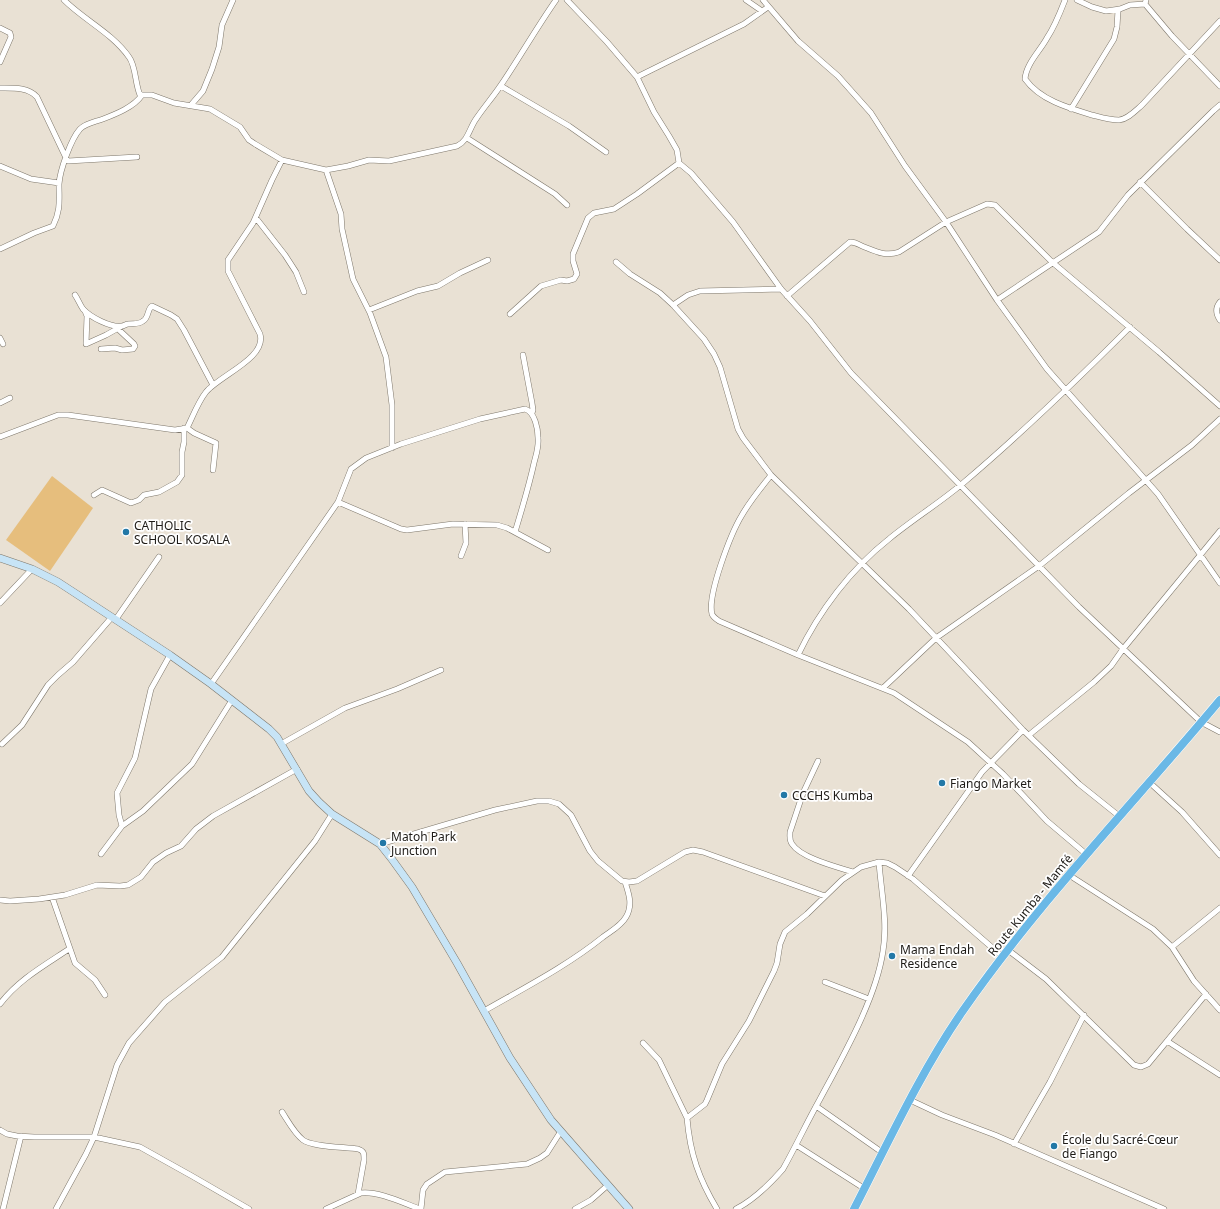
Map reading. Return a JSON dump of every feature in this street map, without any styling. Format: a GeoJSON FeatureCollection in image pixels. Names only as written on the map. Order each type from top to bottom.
{"type":"FeatureCollection","features":[{"type":"Feature","properties":{"kind":"highway","name":"Route Kumba - Mamfé"},"geometry":{"type":"LineString","coordinates":[[854,1209],[910,1100],[934,1057],[962,1013],[1008,950],[1086,854],[1220,700]]}},
{"type":"Feature","properties":{"kind":"main road"},"geometry":{"type":"LineString","coordinates":[[0,558],[32,569],[58,582],[170,655],[270,729],[318,802],[332,814],[380,844],[391,858],[412,887],[457,963],[510,1058],[551,1120],[629,1209]]}},
{"type":"Feature","properties":{"kind":"street"},"geometry":{"type":"LineString","coordinates":[[64,0],[76,11],[101,28],[129,57],[140,94],[142,96]]}},
{"type":"Feature","properties":{"kind":"street"},"geometry":{"type":"LineString","coordinates":[[191,105],[203,91],[212,69],[219,47],[222,25],[233,0]]}},
{"type":"Feature","properties":{"kind":"street"},"geometry":{"type":"LineString","coordinates":[[0,249],[34,232],[53,226],[60,206],[59,183],[66,157],[77,133],[83,126],[111,116],[137,102],[142,96],[152,95],[174,103],[204,107],[240,127],[255,144],[282,160],[326,170],[369,160],[389,161],[431,153],[457,146],[466,138],[475,121],[501,86],[541,21],[556,0]]}},
{"type":"Feature","properties":{"kind":"street"},"geometry":{"type":"LineString","coordinates":[[567,0],[607,42],[637,77],[654,112],[677,150],[679,163],[692,173],[733,222],[781,289],[810,321],[851,373],[1079,607],[1202,722],[1220,732]]}},
{"type":"Feature","properties":{"kind":"street"},"geometry":{"type":"LineString","coordinates":[[746,0],[762,11]]}},
{"type":"Feature","properties":{"kind":"street"},"geometry":{"type":"LineString","coordinates":[[763,0],[798,41],[838,76],[871,113],[905,166],[946,222],[997,300],[1047,369],[1158,494],[1220,583]]}},
{"type":"Feature","properties":{"kind":"street"},"geometry":{"type":"LineString","coordinates":[[1065,0],[1059,17],[1025,71],[1025,79],[1030,86],[1052,101],[1071,109],[1109,119],[1120,120],[1129,116],[1142,105],[1220,21]]}},
{"type":"Feature","properties":{"kind":"street"},"geometry":{"type":"LineString","coordinates":[[1077,0],[1092,8],[1106,12],[1146,2],[1172,36],[1220,86]]}},
{"type":"Feature","properties":{"kind":"street"},"geometry":{"type":"LineString","coordinates":[[637,77],[744,24],[768,7]]}},
{"type":"Feature","properties":{"kind":"street"},"geometry":{"type":"LineString","coordinates":[[1071,109],[1114,39],[1117,27],[1118,10]]}},
{"type":"Feature","properties":{"kind":"street"},"geometry":{"type":"LineString","coordinates":[[0,28],[10,33],[11,37],[0,62]]}},
{"type":"Feature","properties":{"kind":"street"},"geometry":{"type":"LineString","coordinates":[[501,86],[569,126],[606,152]]}},
{"type":"Feature","properties":{"kind":"street"},"geometry":{"type":"LineString","coordinates":[[0,88],[27,90],[37,97],[66,157],[66,160],[70,162],[137,157]]}},
{"type":"Feature","properties":{"kind":"street"},"geometry":{"type":"LineString","coordinates":[[997,300],[1099,232],[1140,182],[1212,111],[1220,105]]}},
{"type":"Feature","properties":{"kind":"street"},"geometry":{"type":"LineString","coordinates":[[466,138],[555,194],[567,206]]}},
{"type":"Feature","properties":{"kind":"street"},"geometry":{"type":"LineString","coordinates":[[94,495],[102,490],[131,503],[139,500],[144,495],[159,492],[177,482],[182,475],[182,452],[185,428],[200,401],[213,385],[252,357],[260,344],[260,334],[228,271],[227,266],[228,260],[256,218],[282,160]]}},
{"type":"Feature","properties":{"kind":"street"},"geometry":{"type":"LineString","coordinates":[[510,314],[541,286],[560,280],[567,281],[574,279],[577,274],[573,261],[573,254],[588,218],[594,213],[614,209],[638,194],[679,163]]}},
{"type":"Feature","properties":{"kind":"street"},"geometry":{"type":"LineString","coordinates":[[0,166],[31,179],[59,183]]}},
{"type":"Feature","properties":{"kind":"street"},"geometry":{"type":"LineString","coordinates":[[326,170],[341,214],[342,229],[353,279],[369,310],[386,357],[392,411],[392,448]]}},
{"type":"Feature","properties":{"kind":"street"},"geometry":{"type":"LineString","coordinates":[[1140,182],[1220,260]]}},
{"type":"Feature","properties":{"kind":"street"},"geometry":{"type":"LineString","coordinates":[[787,296],[850,242],[854,242],[876,252],[891,255],[899,252],[946,222],[987,204],[994,205],[1052,262],[1130,327],[1220,406]]}},
{"type":"Feature","properties":{"kind":"street"},"geometry":{"type":"LineString","coordinates":[[256,218],[289,261],[296,272],[304,292]]}},
{"type":"Feature","properties":{"kind":"street"},"geometry":{"type":"LineString","coordinates":[[369,310],[438,286],[464,271],[488,260]]}},
{"type":"Feature","properties":{"kind":"street"},"geometry":{"type":"LineString","coordinates":[[616,262],[630,274],[654,288],[673,305],[700,335],[714,354],[720,367],[738,429],[771,475],[862,562],[1023,730],[1079,784],[1119,816]]}},
{"type":"Feature","properties":{"kind":"street"},"geometry":{"type":"LineString","coordinates":[[673,305],[688,295],[700,291],[781,289]]}},
{"type":"Feature","properties":{"kind":"street"},"geometry":{"type":"LineString","coordinates":[[75,295],[87,316],[86,344],[120,327],[128,324],[138,324],[143,322],[146,319],[150,306],[171,315],[184,330],[213,385]]}},
{"type":"Feature","properties":{"kind":"street"},"geometry":{"type":"LineString","coordinates":[[1220,302],[1216,310],[1220,320]]}},
{"type":"Feature","properties":{"kind":"street"},"geometry":{"type":"LineString","coordinates":[[85,311],[103,323],[120,327],[135,346],[133,349],[102,349]]}},
{"type":"Feature","properties":{"kind":"street"},"geometry":{"type":"LineString","coordinates":[[798,655],[811,630],[824,610],[862,562],[888,540],[960,485],[1066,391],[1130,327]]}},
{"type":"Feature","properties":{"kind":"street"},"geometry":{"type":"LineString","coordinates":[[0,338],[3,344]]}},
{"type":"Feature","properties":{"kind":"street"},"geometry":{"type":"LineString","coordinates":[[515,532],[538,447],[536,426],[532,413],[532,402],[523,355]]}},
{"type":"Feature","properties":{"kind":"street"},"geometry":{"type":"LineString","coordinates":[[0,403],[10,398]]}},
{"type":"Feature","properties":{"kind":"street"},"geometry":{"type":"LineString","coordinates":[[210,684],[338,502],[351,469],[366,458],[392,448],[493,416],[525,409],[532,413]]}},
{"type":"Feature","properties":{"kind":"street"},"geometry":{"type":"LineString","coordinates":[[0,437],[58,415],[68,415],[175,430],[185,428],[216,443],[212,470]]}},
{"type":"Feature","properties":{"kind":"street"},"geometry":{"type":"LineString","coordinates":[[883,688],[936,638],[1039,566],[1192,445],[1220,419]]}},
{"type":"Feature","properties":{"kind":"street"},"geometry":{"type":"LineString","coordinates":[[771,475],[741,516],[733,534],[716,581],[712,614],[718,621],[894,693],[968,742],[991,762],[1047,821],[1086,854]]}},
{"type":"Feature","properties":{"kind":"street"},"geometry":{"type":"LineString","coordinates":[[338,502],[407,530],[440,525],[497,525],[515,532],[548,550]]}},
{"type":"Feature","properties":{"kind":"street"},"geometry":{"type":"LineString","coordinates":[[461,556],[466,543],[465,524]]}},
{"type":"Feature","properties":{"kind":"street"},"geometry":{"type":"LineString","coordinates":[[1029,735],[1094,682],[1111,666],[1123,649],[1220,531]]}},
{"type":"Feature","properties":{"kind":"street"},"geometry":{"type":"LineString","coordinates":[[2,744],[22,725],[48,685],[73,662],[114,618],[159,557]]}},
{"type":"Feature","properties":{"kind":"street"},"geometry":{"type":"LineString","coordinates":[[0,603],[32,569]]}},
{"type":"Feature","properties":{"kind":"street"},"geometry":{"type":"LineString","coordinates":[[122,826],[119,815],[117,793],[135,758],[151,689],[170,655]]}},
{"type":"Feature","properties":{"kind":"street"},"geometry":{"type":"LineString","coordinates":[[281,744],[345,708],[397,689],[441,670]]}},
{"type":"Feature","properties":{"kind":"street"},"geometry":{"type":"LineString","coordinates":[[101,854],[122,826],[143,811],[192,764],[232,700]]}},
{"type":"Feature","properties":{"kind":"street"},"geometry":{"type":"LineString","coordinates":[[908,876],[982,772],[1023,730]]}},
{"type":"Feature","properties":{"kind":"street"},"geometry":{"type":"LineString","coordinates":[[818,761],[803,793],[790,832],[791,844],[798,850],[815,859],[853,872]]}},
{"type":"Feature","properties":{"kind":"street"},"geometry":{"type":"LineString","coordinates":[[0,900],[10,901],[52,897],[97,885],[128,885],[141,877],[153,862],[166,853],[181,846],[196,829],[213,816],[297,769]]}},
{"type":"Feature","properties":{"kind":"street"},"geometry":{"type":"LineString","coordinates":[[1149,782],[1182,812],[1220,854]]}},
{"type":"Feature","properties":{"kind":"street"},"geometry":{"type":"LineString","coordinates":[[380,844],[495,810],[537,801],[549,801],[559,804],[571,814],[590,851],[610,872],[625,882],[630,896],[630,904],[626,917],[621,924],[583,954],[484,1011]]}},
{"type":"Feature","properties":{"kind":"street"},"geometry":{"type":"LineString","coordinates":[[56,1209],[94,1137],[117,1065],[128,1043],[166,1002],[222,957],[315,841],[332,814]]}},
{"type":"Feature","properties":{"kind":"street"},"geometry":{"type":"LineString","coordinates":[[625,882],[637,881],[685,852],[693,850],[703,852],[825,896]]}},
{"type":"Feature","properties":{"kind":"street"},"geometry":{"type":"LineString","coordinates":[[736,1209],[755,1197],[770,1184],[783,1168],[843,1057],[869,999],[880,964],[885,931],[879,862]]}},
{"type":"Feature","properties":{"kind":"street"},"geometry":{"type":"LineString","coordinates":[[687,1118],[705,1104],[722,1064],[749,1020],[774,970],[780,944],[785,932],[807,914],[842,880],[861,867],[879,862],[887,863],[895,867],[908,876],[1003,957]]}},
{"type":"Feature","properties":{"kind":"street"},"geometry":{"type":"LineString","coordinates":[[1069,876],[1154,929],[1172,947],[1194,981],[1220,1010]]}},
{"type":"Feature","properties":{"kind":"street"},"geometry":{"type":"LineString","coordinates":[[52,897],[75,963],[95,980],[105,995]]}},
{"type":"Feature","properties":{"kind":"street"},"geometry":{"type":"LineString","coordinates":[[1172,947],[1220,908]]}},
{"type":"Feature","properties":{"kind":"street"},"geometry":{"type":"LineString","coordinates":[[0,1004],[11,990],[36,970],[69,949]]}},
{"type":"Feature","properties":{"kind":"street"},"geometry":{"type":"LineString","coordinates":[[1008,950],[1046,979],[1134,1064],[1141,1067],[1148,1064],[1206,994]]}},
{"type":"Feature","properties":{"kind":"street"},"geometry":{"type":"LineString","coordinates":[[825,982],[869,999]]}},
{"type":"Feature","properties":{"kind":"street"},"geometry":{"type":"LineString","coordinates":[[1014,1144],[1050,1082],[1084,1015]]}},
{"type":"Feature","properties":{"kind":"street"},"geometry":{"type":"LineString","coordinates":[[1167,1041],[1220,1075]]}},
{"type":"Feature","properties":{"kind":"street"},"geometry":{"type":"LineString","coordinates":[[643,1043],[659,1060],[687,1118],[690,1144],[694,1159],[701,1179],[717,1209]]}},
{"type":"Feature","properties":{"kind":"street"},"geometry":{"type":"LineString","coordinates":[[910,1100],[942,1115],[995,1135],[1164,1209]]}},
{"type":"Feature","properties":{"kind":"street"},"geometry":{"type":"LineString","coordinates":[[816,1106],[883,1153]]}},
{"type":"Feature","properties":{"kind":"street"},"geometry":{"type":"LineString","coordinates":[[282,1112],[294,1131],[305,1141],[312,1144],[358,1149],[362,1151],[364,1154],[364,1160],[358,1194]]}},
{"type":"Feature","properties":{"kind":"street"},"geometry":{"type":"LineString","coordinates":[[0,1130],[7,1134],[47,1138],[94,1137],[140,1147],[150,1151],[248,1209]]}},
{"type":"Feature","properties":{"kind":"street"},"geometry":{"type":"LineString","coordinates":[[326,1209],[358,1194],[367,1192],[420,1209],[423,1190],[427,1184],[445,1172],[527,1164],[547,1153],[561,1131]]}},
{"type":"Feature","properties":{"kind":"street"},"geometry":{"type":"LineString","coordinates":[[4,1209],[21,1136]]}},
{"type":"Feature","properties":{"kind":"street"},"geometry":{"type":"LineString","coordinates":[[796,1145],[865,1188]]}},
{"type":"Feature","properties":{"kind":"street"},"geometry":{"type":"LineString","coordinates":[[575,1209],[591,1200],[608,1185]]}},
{"type":"Feature","properties":{"kind":"shaded area"},"geometry":{"type":"Polygon","coordinates":[[[52,476],[93,508],[50,571],[6,540],[52,476]]]}},
{"type":"Feature","properties":{"kind":"place","name":"CATHOLIC SCHOOL KOSALA"},"geometry":{"type":"Point","coordinates":[126,532]}},
{"type":"Feature","properties":{"kind":"place","name":"Fiango Market"},"geometry":{"type":"Point","coordinates":[942,783]}},
{"type":"Feature","properties":{"kind":"place","name":"CCCHS Kumba"},"geometry":{"type":"Point","coordinates":[784,795]}},
{"type":"Feature","properties":{"kind":"place","name":"Matoh Park Junction"},"geometry":{"type":"Point","coordinates":[383,843]}},
{"type":"Feature","properties":{"kind":"place","name":"Mama Endah Residence"},"geometry":{"type":"Point","coordinates":[892,956]}},
{"type":"Feature","properties":{"kind":"place","name":"École du Sacré-Cœur de Fiango"},"geometry":{"type":"Point","coordinates":[1054,1146]}}]}
